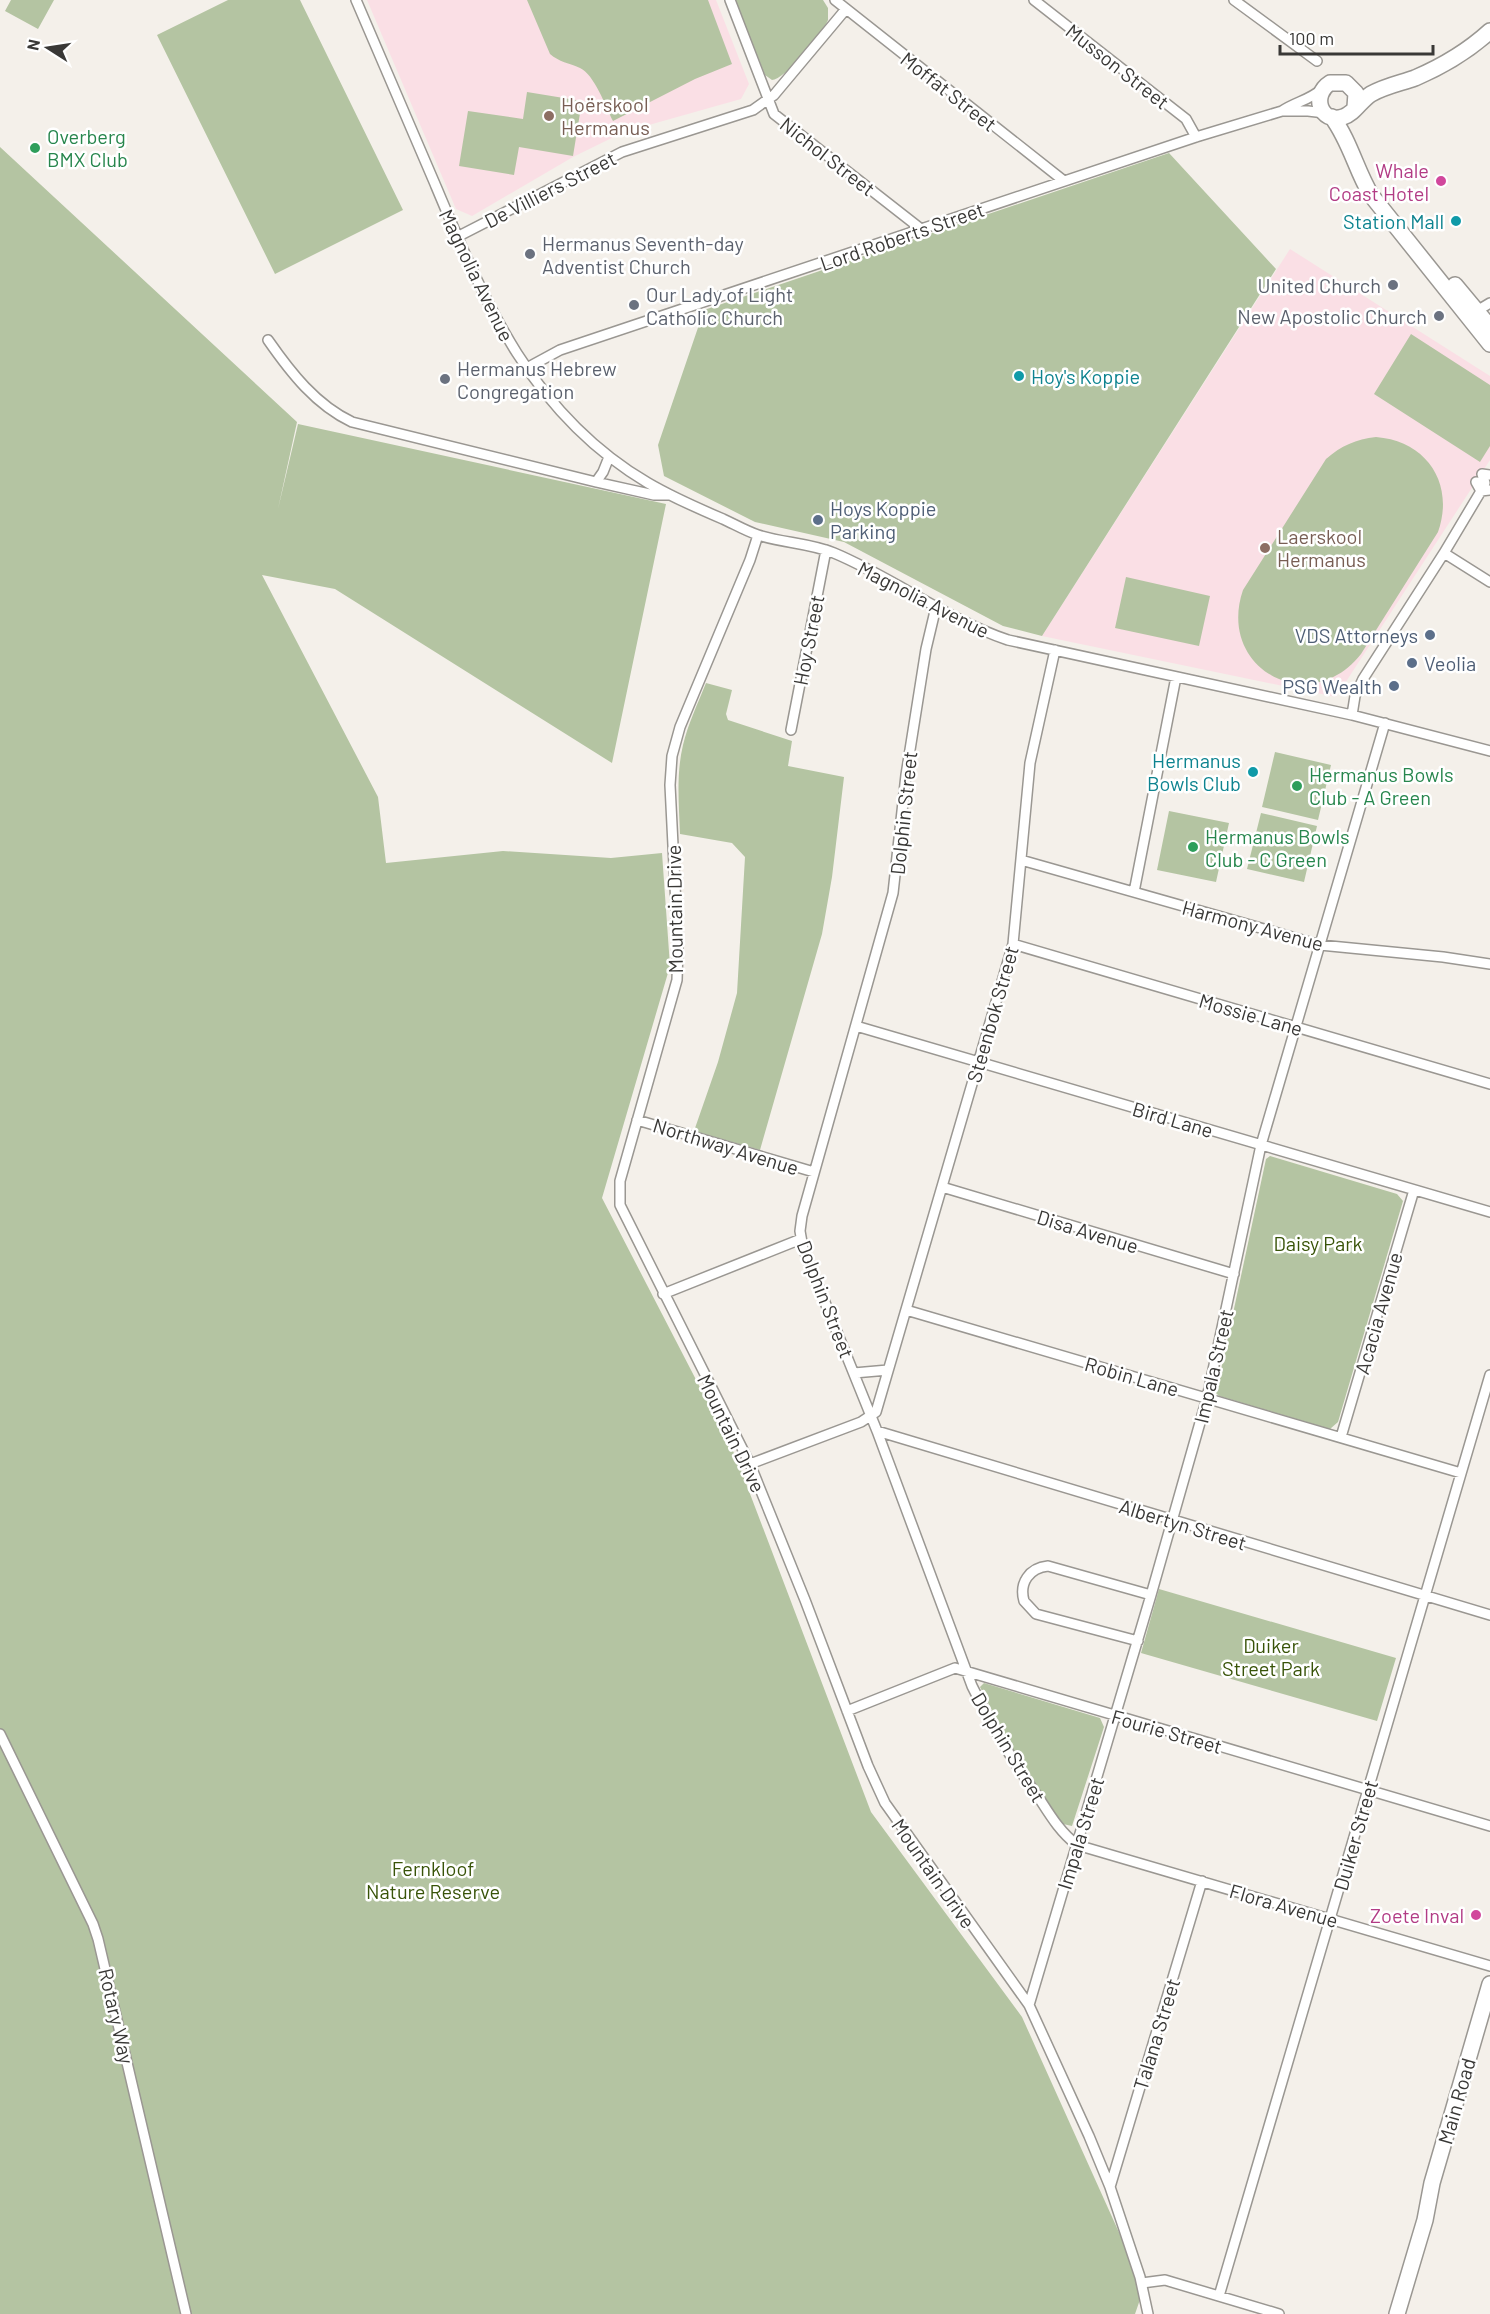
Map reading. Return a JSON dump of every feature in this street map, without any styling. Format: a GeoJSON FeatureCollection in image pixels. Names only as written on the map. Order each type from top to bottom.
{"type":"FeatureCollection","features":[{"type":"Feature","properties":{"kind":"main road","name":"Lord Roberts Street"},"geometry":{"type":"LineString","coordinates":[[1323,89],[1335,81],[1366,85],[1414,68],[1445,53],[1490,20]]}},
{"type":"Feature","properties":{"kind":"main road","name":"Lord Roberts Street"},"geometry":{"type":"LineString","coordinates":[[1329,116],[1344,117],[1379,90],[1416,77],[1457,57],[1490,32]]}},
{"type":"Feature","properties":{"kind":"main road"},"geometry":{"type":"LineString","coordinates":[[1349,84],[1356,93],[1353,132],[1358,153],[1376,190],[1490,327]]}},
{"type":"Feature","properties":{"kind":"main road"},"geometry":{"type":"LineString","coordinates":[[1323,89],[1319,103],[1344,134],[1371,195],[1478,310],[1490,344]]}},
{"type":"Feature","properties":{"kind":"main road","name":"Main Road"},"geometry":{"type":"LineString","coordinates":[[1388,2314],[1417,2217],[1432,2183],[1484,2022],[1490,1984]]}},
{"type":"Feature","properties":{"kind":"main road","name":"Main Road"},"geometry":{"type":"LineString","coordinates":[[1396,2314],[1425,2220],[1432,2183]]}},
{"type":"Feature","properties":{"kind":"street","name":"Magnolia Avenue"},"geometry":{"type":"LineString","coordinates":[[356,0],[485,297],[525,369],[559,411],[609,457],[670,495],[758,535],[826,550],[987,633],[1008,640],[1352,715],[1490,751]]}},
{"type":"Feature","properties":{"kind":"street","name":"Nichol Street"},"geometry":{"type":"LineString","coordinates":[[730,0],[764,83],[774,114],[921,229]]}},
{"type":"Feature","properties":{"kind":"street","name":"Moffat Street"},"geometry":{"type":"LineString","coordinates":[[835,0],[1064,181]]}},
{"type":"Feature","properties":{"kind":"street","name":"Musson Street"},"geometry":{"type":"LineString","coordinates":[[1034,0],[1186,119],[1196,137]]}},
{"type":"Feature","properties":{"kind":"street"},"geometry":{"type":"LineString","coordinates":[[1234,0],[1317,61]]}},
{"type":"Feature","properties":{"kind":"street","name":"De Villiers Street"},"geometry":{"type":"LineString","coordinates":[[457,237],[622,152],[753,110],[768,101],[846,9]]}},
{"type":"Feature","properties":{"kind":"street","name":"Lord Roberts Street"},"geometry":{"type":"LineString","coordinates":[[1282,111],[1292,104],[1312,97],[1323,89]]}},
{"type":"Feature","properties":{"kind":"street","name":"Lord Roberts Street"},"geometry":{"type":"LineString","coordinates":[[525,369],[560,350],[1196,137],[1282,111],[1308,111],[1329,116]]}},
{"type":"Feature","properties":{"kind":"street"},"geometry":{"type":"LineString","coordinates":[[268,340],[292,372],[321,402],[352,422],[596,482],[654,495],[670,495]]}},
{"type":"Feature","properties":{"kind":"street"},"geometry":{"type":"LineString","coordinates":[[596,482],[609,457]]}},
{"type":"Feature","properties":{"kind":"street"},"geometry":{"type":"LineString","coordinates":[[1352,715],[1355,696],[1363,679],[1485,491],[1476,482],[1485,483],[1482,474],[1490,476]]}},
{"type":"Feature","properties":{"kind":"street","name":"Mountain Drive"},"geometry":{"type":"LineString","coordinates":[[758,535],[674,747],[670,785],[678,968],[670,1008],[620,1181],[618,1197],[624,1217],[750,1464],[868,1766],[885,1803],[1029,2005],[1110,2187],[1142,2283],[1148,2314]]}},
{"type":"Feature","properties":{"kind":"street","name":"Hoy Street"},"geometry":{"type":"LineString","coordinates":[[791,730],[826,550]]}},
{"type":"Feature","properties":{"kind":"street"},"geometry":{"type":"LineString","coordinates":[[1444,553],[1490,582]]}},
{"type":"Feature","properties":{"kind":"street","name":"Dolphin Street"},"geometry":{"type":"LineString","coordinates":[[936,607],[926,649],[906,774],[893,893],[802,1216],[801,1239],[877,1431],[968,1672],[990,1722],[1019,1771],[1064,1835],[1077,1845]]}},
{"type":"Feature","properties":{"kind":"street","name":"Steenbok Street"},"geometry":{"type":"LineString","coordinates":[[871,1416],[876,1413],[1013,944],[1030,763],[1055,650]]}},
{"type":"Feature","properties":{"kind":"street"},"geometry":{"type":"LineString","coordinates":[[1134,892],[1176,677]]}},
{"type":"Feature","properties":{"kind":"street","name":"Impala Street"},"geometry":{"type":"LineString","coordinates":[[1029,2005],[1173,1521],[1207,1398],[1261,1145],[1385,723]]}},
{"type":"Feature","properties":{"kind":"street","name":"Harmony Avenue"},"geometry":{"type":"LineString","coordinates":[[1021,860],[1320,945],[1490,964]]}},
{"type":"Feature","properties":{"kind":"street","name":"Mossie Lane"},"geometry":{"type":"LineString","coordinates":[[1013,944],[1490,1084]]}},
{"type":"Feature","properties":{"kind":"street","name":"Bird Lane"},"geometry":{"type":"LineString","coordinates":[[856,1026],[1490,1212]]}},
{"type":"Feature","properties":{"kind":"street","name":"Northway Avenue"},"geometry":{"type":"LineString","coordinates":[[637,1120],[814,1172]]}},
{"type":"Feature","properties":{"kind":"street","name":"Disa Avenue"},"geometry":{"type":"LineString","coordinates":[[942,1187],[1234,1274]]}},
{"type":"Feature","properties":{"kind":"street","name":"Acacia Avenue"},"geometry":{"type":"LineString","coordinates":[[1341,1437],[1414,1190]]}},
{"type":"Feature","properties":{"kind":"street"},"geometry":{"type":"LineString","coordinates":[[663,1294],[801,1239]]}},
{"type":"Feature","properties":{"kind":"street","name":"Robin Lane"},"geometry":{"type":"LineString","coordinates":[[906,1310],[1461,1473]]}},
{"type":"Feature","properties":{"kind":"street"},"geometry":{"type":"LineString","coordinates":[[854,1373],[888,1370]]}},
{"type":"Feature","properties":{"kind":"street","name":"Duiker Street"},"geometry":{"type":"LineString","coordinates":[[1220,2296],[1490,1375]]}},
{"type":"Feature","properties":{"kind":"street"},"geometry":{"type":"LineString","coordinates":[[750,1464],[861,1422],[871,1416]]}},
{"type":"Feature","properties":{"kind":"street","name":"Albertyn Street"},"geometry":{"type":"LineString","coordinates":[[877,1431],[1490,1615]]}},
{"type":"Feature","properties":{"kind":"street"},"geometry":{"type":"LineString","coordinates":[[1138,1641],[1036,1614],[1024,1601],[1024,1584],[1033,1571],[1048,1566],[1151,1595]]}},
{"type":"Feature","properties":{"kind":"street","name":"Fourie Street"},"geometry":{"type":"LineString","coordinates":[[847,1711],[955,1668],[1490,1826]]}},
{"type":"Feature","properties":{"kind":"street","name":"Rotary Way"},"geometry":{"type":"LineString","coordinates":[[0,1734],[99,1939],[186,2314]]}},
{"type":"Feature","properties":{"kind":"street","name":"Flora Avenue"},"geometry":{"type":"LineString","coordinates":[[1077,1845],[1490,1966]]}},
{"type":"Feature","properties":{"kind":"street","name":"Talana Street"},"geometry":{"type":"LineString","coordinates":[[1110,2187],[1202,1881]]}},
{"type":"Feature","properties":{"kind":"street"},"geometry":{"type":"LineString","coordinates":[[1142,2283],[1164,2280],[1279,2314]]}},
{"type":"Feature","properties":{"kind":"shaded area","name":"Hoërskool Hermanus"},"geometry":{"type":"Polygon","coordinates":[[[367,0],[716,0],[749,84],[741,99],[624,132],[573,157],[472,216],[456,209],[367,0]]]}},
{"type":"Feature","properties":{"kind":"shaded area","name":"Laerskool Hermanus"},"geometry":{"type":"Polygon","coordinates":[[[1290,249],[1490,376],[1490,460],[1336,697],[1042,636],[1290,249]]]}},
{"type":"Feature","properties":{"kind":"green space"},"geometry":{"type":"Polygon","coordinates":[[[11,0],[54,0],[38,29],[5,11],[11,0]]]}},
{"type":"Feature","properties":{"kind":"green space"},"geometry":{"type":"Polygon","coordinates":[[[228,0],[300,0],[403,210],[275,274],[157,35],[228,0]]]}},
{"type":"Feature","properties":{"kind":"green space"},"geometry":{"type":"Polygon","coordinates":[[[527,0],[708,0],[732,64],[695,79],[613,121],[599,92],[585,71],[550,54],[527,0]]]}},
{"type":"Feature","properties":{"kind":"green space"},"geometry":{"type":"Polygon","coordinates":[[[735,0],[823,0],[828,8],[828,20],[812,45],[786,72],[772,80],[765,75],[735,0]]]}},
{"type":"Feature","properties":{"kind":"green space"},"geometry":{"type":"Polygon","coordinates":[[[527,92],[582,101],[573,156],[519,147],[514,175],[459,166],[468,111],[523,119],[527,92]]]}},
{"type":"Feature","properties":{"kind":"green space","name":"Fernkloof Nature Reserve"},"geometry":{"type":"Polygon","coordinates":[[[0,147],[297,422],[278,509],[298,424],[666,504],[612,763],[335,589],[262,575],[378,797],[386,863],[503,851],[611,858],[662,853],[670,966],[602,1198],[736,1457],[871,1812],[1022,2017],[1144,2288],[1135,2314],[0,2314],[0,147]]]}},
{"type":"Feature","properties":{"kind":"green space"},"geometry":{"type":"Polygon","coordinates":[[[1169,153],[1276,269],[1042,636],[1003,626],[844,542],[755,522],[664,476],[658,445],[704,310],[1169,153]]]}},
{"type":"Feature","properties":{"kind":"green space"},"geometry":{"type":"Polygon","coordinates":[[[1411,334],[1490,385],[1490,446],[1480,462],[1374,394],[1411,334]]]}},
{"type":"Feature","properties":{"kind":"green space"},"geometry":{"type":"Polygon","coordinates":[[[1376,437],[1394,440],[1410,447],[1423,456],[1433,468],[1443,497],[1438,532],[1361,654],[1340,673],[1317,683],[1294,683],[1273,676],[1255,662],[1243,642],[1238,618],[1243,590],[1326,459],[1349,444],[1376,437]]]}},
{"type":"Feature","properties":{"kind":"green space"},"geometry":{"type":"Polygon","coordinates":[[[1126,577],[1210,596],[1199,646],[1115,628],[1126,577]]]}},
{"type":"Feature","properties":{"kind":"green space"},"geometry":{"type":"Polygon","coordinates":[[[706,683],[732,690],[726,714],[728,720],[792,741],[788,766],[844,777],[832,877],[822,934],[760,1150],[694,1131],[718,1062],[737,993],[745,857],[732,843],[680,834],[679,767],[688,729],[706,683]]]}},
{"type":"Feature","properties":{"kind":"green space","name":"Hermanus Bowls Club - A Green"},"geometry":{"type":"Polygon","coordinates":[[[1275,752],[1331,765],[1318,820],[1262,807],[1275,752]]]}},
{"type":"Feature","properties":{"kind":"green space","name":"Hermanus Bowls Club - C Green"},"geometry":{"type":"Polygon","coordinates":[[[1169,811],[1229,823],[1216,882],[1157,870],[1169,811]]]}},
{"type":"Feature","properties":{"kind":"green space"},"geometry":{"type":"Polygon","coordinates":[[[1261,813],[1317,826],[1304,882],[1247,869],[1261,813]]]}},
{"type":"Feature","properties":{"kind":"green space","name":"Daisy Park"},"geometry":{"type":"Polygon","coordinates":[[[1270,1156],[1397,1194],[1403,1201],[1338,1422],[1330,1429],[1219,1396],[1216,1393],[1266,1159],[1270,1156]]]}},
{"type":"Feature","properties":{"kind":"green space","name":"Duiker Street Park"},"geometry":{"type":"Polygon","coordinates":[[[1159,1589],[1396,1658],[1377,1721],[1141,1653],[1159,1589]]]}},
{"type":"Feature","properties":{"kind":"green space"},"geometry":{"type":"Polygon","coordinates":[[[984,1683],[1100,1718],[1104,1727],[1072,1826],[1063,1824],[1013,1752],[980,1687],[984,1683]]]}},
{"type":"Feature","properties":{"kind":"place","name":"Hoërskool Hermanus"},"geometry":{"type":"Point","coordinates":[549,116]}},
{"type":"Feature","properties":{"kind":"place","name":"Overberg BMX Club"},"geometry":{"type":"Point","coordinates":[35,148]}},
{"type":"Feature","properties":{"kind":"place","name":"Whale Coast Hotel"},"geometry":{"type":"Point","coordinates":[1441,181]}},
{"type":"Feature","properties":{"kind":"place","name":"Station Mall"},"geometry":{"type":"Point","coordinates":[1456,221]}},
{"type":"Feature","properties":{"kind":"place","name":"Hermanus Seventh-day Adventist Church"},"geometry":{"type":"Point","coordinates":[530,254]}},
{"type":"Feature","properties":{"kind":"place","name":"United Church"},"geometry":{"type":"Point","coordinates":[1393,285]}},
{"type":"Feature","properties":{"kind":"place","name":"Our Lady of Light Catholic Church"},"geometry":{"type":"Point","coordinates":[634,305]}},
{"type":"Feature","properties":{"kind":"place","name":"New Apostolic Church"},"geometry":{"type":"Point","coordinates":[1439,316]}},
{"type":"Feature","properties":{"kind":"place","name":"Hoy's Koppie"},"geometry":{"type":"Point","coordinates":[1019,376]}},
{"type":"Feature","properties":{"kind":"place","name":"Hermanus Hebrew Congregation"},"geometry":{"type":"Point","coordinates":[445,379]}},
{"type":"Feature","properties":{"kind":"place","name":"Hoys Koppie Parking"},"geometry":{"type":"Point","coordinates":[818,520]}},
{"type":"Feature","properties":{"kind":"place","name":"Laerskool Hermanus"},"geometry":{"type":"Point","coordinates":[1265,548]}},
{"type":"Feature","properties":{"kind":"place","name":"VDS Attorneys"},"geometry":{"type":"Point","coordinates":[1430,635]}},
{"type":"Feature","properties":{"kind":"place","name":"Veolia"},"geometry":{"type":"Point","coordinates":[1412,663]}},
{"type":"Feature","properties":{"kind":"place","name":"PSG Wealth"},"geometry":{"type":"Point","coordinates":[1394,686]}},
{"type":"Feature","properties":{"kind":"place","name":"Hermanus Bowls Club"},"geometry":{"type":"Point","coordinates":[1253,772]}},
{"type":"Feature","properties":{"kind":"place","name":"Hermanus Bowls Club - A Green"},"geometry":{"type":"Point","coordinates":[1297,786]}},
{"type":"Feature","properties":{"kind":"place","name":"Hermanus Bowls Club - C Green"},"geometry":{"type":"Point","coordinates":[1193,847]}},
{"type":"Feature","properties":{"kind":"place","name":"Zoete Inval"},"geometry":{"type":"Point","coordinates":[1476,1915]}}]}
